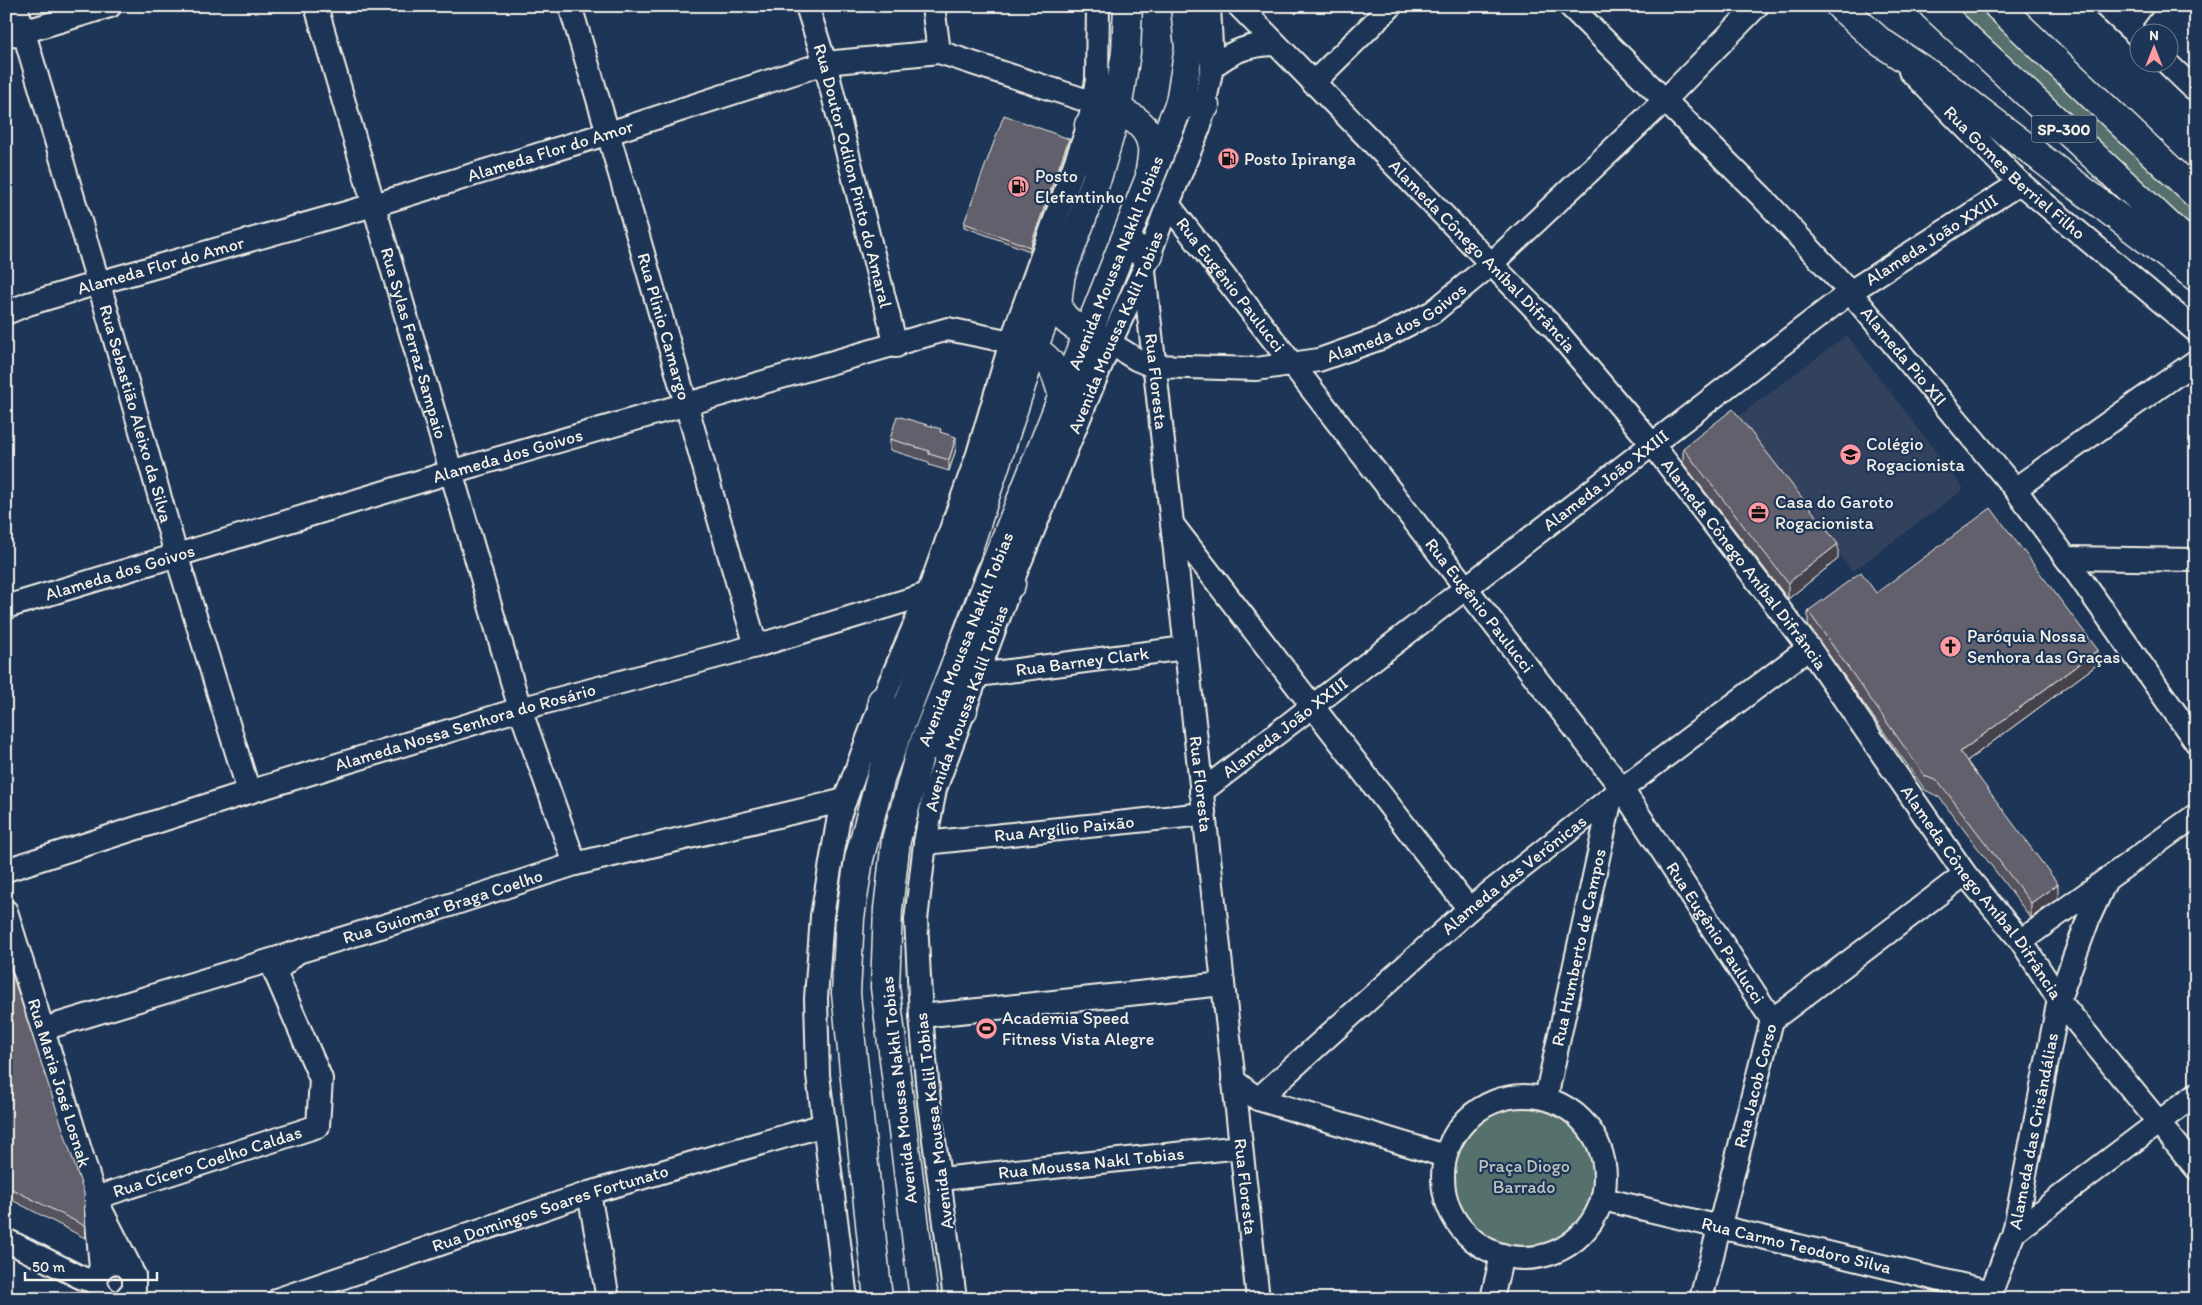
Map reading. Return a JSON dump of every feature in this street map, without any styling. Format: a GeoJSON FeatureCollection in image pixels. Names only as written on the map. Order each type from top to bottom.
{"type":"FeatureCollection","features":[{"type":"Feature","properties":{"kind":"main road","name":"Avenida Moussa Nakhl Tobias"},"geometry":{"type":"LineString","coordinates":[[878,1299],[846,993],[850,918],[859,859],[882,773],[967,552],[1007,429],[1022,346],[1060,272],[1098,175],[1100,113],[1126,52],[1128,6]]}},
{"type":"Feature","properties":{"kind":"main road","name":"Avenida Moussa Nakhl Tobias"},"geometry":{"type":"LineString","coordinates":[[924,1299],[885,987],[888,909],[896,840],[919,756],[1014,519],[1063,398],[1100,338],[1139,256],[1150,182],[1193,104],[1190,48],[1185,6]]}},
{"type":"Feature","properties":{"kind":"main road","name":"Rua Gomes Berriel Filho"},"geometry":{"type":"LineString","coordinates":[[1840,6],[1879,41]]}},
{"type":"Feature","properties":{"kind":"main road","name":"SP-300"},"geometry":{"type":"LineString","coordinates":[[1933,6],[2196,251]]}},
{"type":"Feature","properties":{"kind":"main road","name":"SP-300"},"geometry":{"type":"LineString","coordinates":[[1999,7],[2196,194]]}},
{"type":"Feature","properties":{"kind":"main road"},"geometry":{"type":"LineString","coordinates":[[1879,41],[1948,87],[2196,277]]}},
{"type":"Feature","properties":{"kind":"main road"},"geometry":{"type":"LineString","coordinates":[[1100,113],[1146,128],[1152,147],[1150,182]]}},
{"type":"Feature","properties":{"kind":"main road"},"geometry":{"type":"LineString","coordinates":[[1060,272],[1058,306],[1070,323],[1078,329],[1100,338]]}},
{"type":"Feature","properties":{"kind":"main road"},"geometry":{"type":"LineString","coordinates":[[1022,346],[1051,362],[1063,398]]}},
{"type":"Feature","properties":{"kind":"main road"},"geometry":{"type":"LineString","coordinates":[[978,454],[1007,429]]}},
{"type":"Feature","properties":{"kind":"main road"},"geometry":{"type":"LineString","coordinates":[[1011,584],[1014,519]]}},
{"type":"Feature","properties":{"kind":"main road"},"geometry":{"type":"LineString","coordinates":[[882,701],[882,773]]}},
{"type":"Feature","properties":{"kind":"main road"},"geometry":{"type":"LineString","coordinates":[[919,756],[963,710]]}},
{"type":"Feature","properties":{"kind":"main road"},"geometry":{"type":"LineString","coordinates":[[864,1167],[878,1176],[890,1177],[900,1174],[908,1167]]}},
{"type":"Feature","properties":{"kind":"main road"},"geometry":{"type":"LineString","coordinates":[[870,1228],[877,1217],[885,1212],[905,1215],[914,1225]]}},
{"type":"Feature","properties":{"kind":"street","name":"Rua Sebastião Aleixo da Silva"},"geometry":{"type":"LineString","coordinates":[[16,6],[15,35],[98,283],[176,554],[249,792]]}},
{"type":"Feature","properties":{"kind":"street"},"geometry":{"type":"LineString","coordinates":[[15,35],[110,6]]}},
{"type":"Feature","properties":{"kind":"street","name":"Rua Sylas Ferraz Sampaio"},"geometry":{"type":"LineString","coordinates":[[316,6],[520,709],[576,864]]}},
{"type":"Feature","properties":{"kind":"street","name":"Rua Plinio Camargo"},"geometry":{"type":"LineString","coordinates":[[570,6],[609,133],[685,404],[756,646]]}},
{"type":"Feature","properties":{"kind":"street","name":"Rua Doutor Odilon Pinto do Amaral"},"geometry":{"type":"LineString","coordinates":[[807,6],[825,64],[896,346]]}},
{"type":"Feature","properties":{"kind":"street"},"geometry":{"type":"LineString","coordinates":[[933,6],[939,52]]}},
{"type":"Feature","properties":{"kind":"street"},"geometry":{"type":"LineString","coordinates":[[845,1299],[818,1075],[816,998],[822,916],[839,816],[882,701],[928,594],[978,454],[1022,346],[1100,113],[1097,80],[1098,6]]}},
{"type":"Feature","properties":{"kind":"street","name":"Avenida Moussa Kalil Tobias"},"geometry":{"type":"LineString","coordinates":[[1139,256],[1168,204],[1200,125],[1193,104],[1212,67],[1210,6]]}},
{"type":"Feature","properties":{"kind":"street","name":"Alameda Cônego Aníbal Difrância"},"geometry":{"type":"LineString","coordinates":[[1238,6],[1552,326],[1653,445],[1809,648],[1965,874],[2021,941],[2059,999],[2157,1123],[2196,1168]]}},
{"type":"Feature","properties":{"kind":"street"},"geometry":{"type":"LineString","coordinates":[[1314,83],[1391,6]]}},
{"type":"Feature","properties":{"kind":"street","name":"Alameda Pio XII"},"geometry":{"type":"LineString","coordinates":[[1570,6],[1762,197],[1850,292],[2015,489],[2196,742]]}},
{"type":"Feature","properties":{"kind":"street","name":"Alameda dos Goivos"},"geometry":{"type":"LineString","coordinates":[[1100,338],[1136,359],[1153,366],[1256,369],[1320,360],[1381,338],[1432,312],[1491,264],[1664,101],[1757,6]]}},
{"type":"Feature","properties":{"kind":"street"},"geometry":{"type":"LineString","coordinates":[[2105,6],[2130,29]]}},
{"type":"Feature","properties":{"kind":"street"},"geometry":{"type":"LineString","coordinates":[[2136,22],[2142,6]]}},
{"type":"Feature","properties":{"kind":"street","name":"Rua Gomes Berriel Filho"},"geometry":{"type":"LineString","coordinates":[[1879,41],[2020,183],[2196,331]]}},
{"type":"Feature","properties":{"kind":"street"},"geometry":{"type":"LineString","coordinates":[[1212,67],[1227,56],[1253,45],[1275,44]]}},
{"type":"Feature","properties":{"kind":"street","name":"Alameda Flor do Amor"},"geometry":{"type":"LineString","coordinates":[[6,313],[28,304],[98,283],[374,205],[825,64],[939,52],[1100,113]]}},
{"type":"Feature","properties":{"kind":"street"},"geometry":{"type":"LineString","coordinates":[[2176,72],[2196,91]]}},
{"type":"Feature","properties":{"kind":"street","name":"Alameda João XXIII"},"geometry":{"type":"LineString","coordinates":[[1202,803],[1313,706],[1850,292],[2020,183]]}},
{"type":"Feature","properties":{"kind":"street","name":"Rua Eugênio Paulucci"},"geometry":{"type":"LineString","coordinates":[[1168,204],[1467,588],[1616,793],[1772,1020]]}},
{"type":"Feature","properties":{"kind":"street","name":"Rua Floresta"},"geometry":{"type":"LineString","coordinates":[[1139,256],[1258,1299]]}},
{"type":"Feature","properties":{"kind":"street","name":"Alameda dos Goivos"},"geometry":{"type":"LineString","coordinates":[[6,607],[451,472],[685,404],[896,346],[948,329],[1022,346]]}},
{"type":"Feature","properties":{"kind":"street","name":"Avenida Moussa Kalil Tobias"},"geometry":{"type":"LineString","coordinates":[[955,1299],[941,1178],[929,1102],[921,1016],[916,920],[924,843],[936,789],[963,710],[978,675],[1100,338]]}},
{"type":"Feature","properties":{"kind":"street"},"geometry":{"type":"LineString","coordinates":[[2015,489],[2196,361]]}},
{"type":"Feature","properties":{"kind":"street"},"geometry":{"type":"LineString","coordinates":[[1171,524],[1469,909]]}},
{"type":"Feature","properties":{"kind":"street"},"geometry":{"type":"LineString","coordinates":[[2066,558],[2196,560]]}},
{"type":"Feature","properties":{"kind":"street","name":"Alameda Nossa Senhora do Rosário"},"geometry":{"type":"LineString","coordinates":[[6,870],[249,792],[520,709],[756,646],[928,594]]}},
{"type":"Feature","properties":{"kind":"street","name":"Rua Barney Clark"},"geometry":{"type":"LineString","coordinates":[[978,675],[1185,648]]}},
{"type":"Feature","properties":{"kind":"street","name":"Alameda das Verônicas"},"geometry":{"type":"LineString","coordinates":[[1258,1099],[1469,909],[1616,793],[1809,648]]}},
{"type":"Feature","properties":{"kind":"street","name":"Rua Humberto de Campos"},"geometry":{"type":"LineString","coordinates":[[1546,1098],[1616,793]]}},
{"type":"Feature","properties":{"kind":"street","name":"Rua Guiomar Braga Coelho"},"geometry":{"type":"LineString","coordinates":[[43,1029],[410,918],[576,864],[845,800]]}},
{"type":"Feature","properties":{"kind":"street","name":"Rua Argílio Paixão"},"geometry":{"type":"LineString","coordinates":[[924,843],[1202,803]]}},
{"type":"Feature","properties":{"kind":"street"},"geometry":{"type":"LineString","coordinates":[[2021,941],[2196,815]]}},
{"type":"Feature","properties":{"kind":"street","name":"Rua Jacob Corso"},"geometry":{"type":"LineString","coordinates":[[1701,1299],[1772,1020],[1965,874]]}},
{"type":"Feature","properties":{"kind":"street","name":"Alameda das Crisândálias"},"geometry":{"type":"LineString","coordinates":[[1990,1295],[2014,1232],[2059,999],[2089,917],[2106,880]]}},
{"type":"Feature","properties":{"kind":"street","name":"Rua Maria José Losnak"},"geometry":{"type":"LineString","coordinates":[[6,911],[95,1198]]}},
{"type":"Feature","properties":{"kind":"street","name":"Rua Cícero Coelho Caldas"},"geometry":{"type":"LineString","coordinates":[[95,1198],[318,1126],[321,1079],[275,972],[297,951]]}},
{"type":"Feature","properties":{"kind":"street"},"geometry":{"type":"LineString","coordinates":[[921,1016],[1223,984]]}},
{"type":"Feature","properties":{"kind":"street"},"geometry":{"type":"LineString","coordinates":[[1233,1080],[1258,1099],[1444,1156]]}},
{"type":"Feature","properties":{"kind":"street"},"geometry":{"type":"LineString","coordinates":[[2014,1232],[2196,1094]]}},
{"type":"Feature","properties":{"kind":"street"},"geometry":{"type":"LineString","coordinates":[[1520,1096],[1546,1098],[1569,1109],[1588,1126],[1600,1149],[1605,1174],[1603,1199],[1592,1222],[1575,1240],[1560,1249],[1552,1253],[1528,1258],[1502,1255],[1479,1245],[1460,1228],[1447,1206],[1442,1181],[1444,1156],[1455,1132],[1472,1114],[1494,1101],[1520,1096]]}},
{"type":"Feature","properties":{"kind":"street","name":"Rua Domingos Soares Fortunato"},"geometry":{"type":"LineString","coordinates":[[279,1299],[589,1194],[824,1125]]}},
{"type":"Feature","properties":{"kind":"street","name":"Rua Moussa Nakl Tobias"},"geometry":{"type":"LineString","coordinates":[[941,1178],[1241,1146]]}},
{"type":"Feature","properties":{"kind":"street"},"geometry":{"type":"LineString","coordinates":[[589,1194],[608,1299]]}},
{"type":"Feature","properties":{"kind":"street"},"geometry":{"type":"LineString","coordinates":[[95,1198],[98,1287]]}},
{"type":"Feature","properties":{"kind":"street"},"geometry":{"type":"LineString","coordinates":[[95,1198],[133,1287]]}},
{"type":"Feature","properties":{"kind":"street","name":"Rua Carmo Teodoro Silva"},"geometry":{"type":"LineString","coordinates":[[1603,1199],[1719,1226],[1990,1295]]}},
{"type":"Feature","properties":{"kind":"street"},"geometry":{"type":"LineString","coordinates":[[6,1240],[98,1287]]}},
{"type":"Feature","properties":{"kind":"street"},"geometry":{"type":"LineString","coordinates":[[1492,1299],[1502,1255]]}},
{"type":"Feature","properties":{"kind":"street"},"geometry":{"type":"LineString","coordinates":[[98,1287],[112,1262],[125,1265],[133,1287]]}},
{"type":"Feature","properties":{"kind":"shaded area","name":"Colégio Rogacionista"},"geometry":{"type":"Polygon","coordinates":[[[1847,335],[1964,489],[1852,572],[1735,419],[1847,335]]]}},
{"type":"Feature","properties":{"kind":"green space"},"geometry":{"type":"Polygon","coordinates":[[[1948,6],[1982,6],[2196,204],[2196,237],[1948,6]]]}},
{"type":"Feature","properties":{"kind":"green space","name":"Praça Diogo Barrado"},"geometry":{"type":"Polygon","coordinates":[[[1524,1100],[1554,1105],[1579,1122],[1596,1147],[1601,1177],[1596,1207],[1579,1232],[1554,1249],[1524,1254],[1494,1249],[1469,1232],[1452,1207],[1447,1177],[1452,1147],[1469,1122],[1494,1105],[1524,1100]]]}},
{"type":"Feature","properties":{"kind":"building","name":"Posto Elefantinho"},"geometry":{"type":"Polygon","coordinates":[[[1004,115],[1069,139],[1030,247],[964,223],[1004,115]]]}},
{"type":"Feature","properties":{"kind":"building","name":"Casa do Garoto Rogacionista"},"geometry":{"type":"Polygon","coordinates":[[[1733,409],[1838,544],[1788,583],[1683,448],[1733,409]]]}},
{"type":"Feature","properties":{"kind":"building"},"geometry":{"type":"Polygon","coordinates":[[[897,416],[941,429],[940,432],[956,437],[949,460],[929,454],[929,451],[890,439],[897,416]]]}},
{"type":"Feature","properties":{"kind":"building","name":"Paróquia Nossa Senhora das Graças"},"geometry":{"type":"Polygon","coordinates":[[[1991,508],[2098,650],[1960,752],[2058,884],[2031,903],[1939,782],[1925,776],[1808,611],[1861,572],[1876,593],[1991,508]]]}},
{"type":"Feature","properties":{"kind":"building"},"geometry":{"type":"Polygon","coordinates":[[[6,956],[84,1193],[85,1226],[6,1186],[6,956]]]}},
{"type":"Feature","properties":{"kind":"place","name":"Posto Ipiranga"},"geometry":{"type":"Point","coordinates":[1228,159]}},
{"type":"Feature","properties":{"kind":"place","name":"Posto Elefantinho"},"geometry":{"type":"Point","coordinates":[1019,186]}},
{"type":"Feature","properties":{"kind":"place","name":"Colégio Rogacionista"},"geometry":{"type":"Point","coordinates":[1850,454]}},
{"type":"Feature","properties":{"kind":"place","name":"Casa do Garoto Rogacionista"},"geometry":{"type":"Point","coordinates":[1759,512]}},
{"type":"Feature","properties":{"kind":"place","name":"Paróquia Nossa Senhora das Graças"},"geometry":{"type":"Point","coordinates":[1951,646]}},
{"type":"Feature","properties":{"kind":"place","name":"Academia Speed Fitness Vista Alegre"},"geometry":{"type":"Point","coordinates":[986,1028]}}]}
